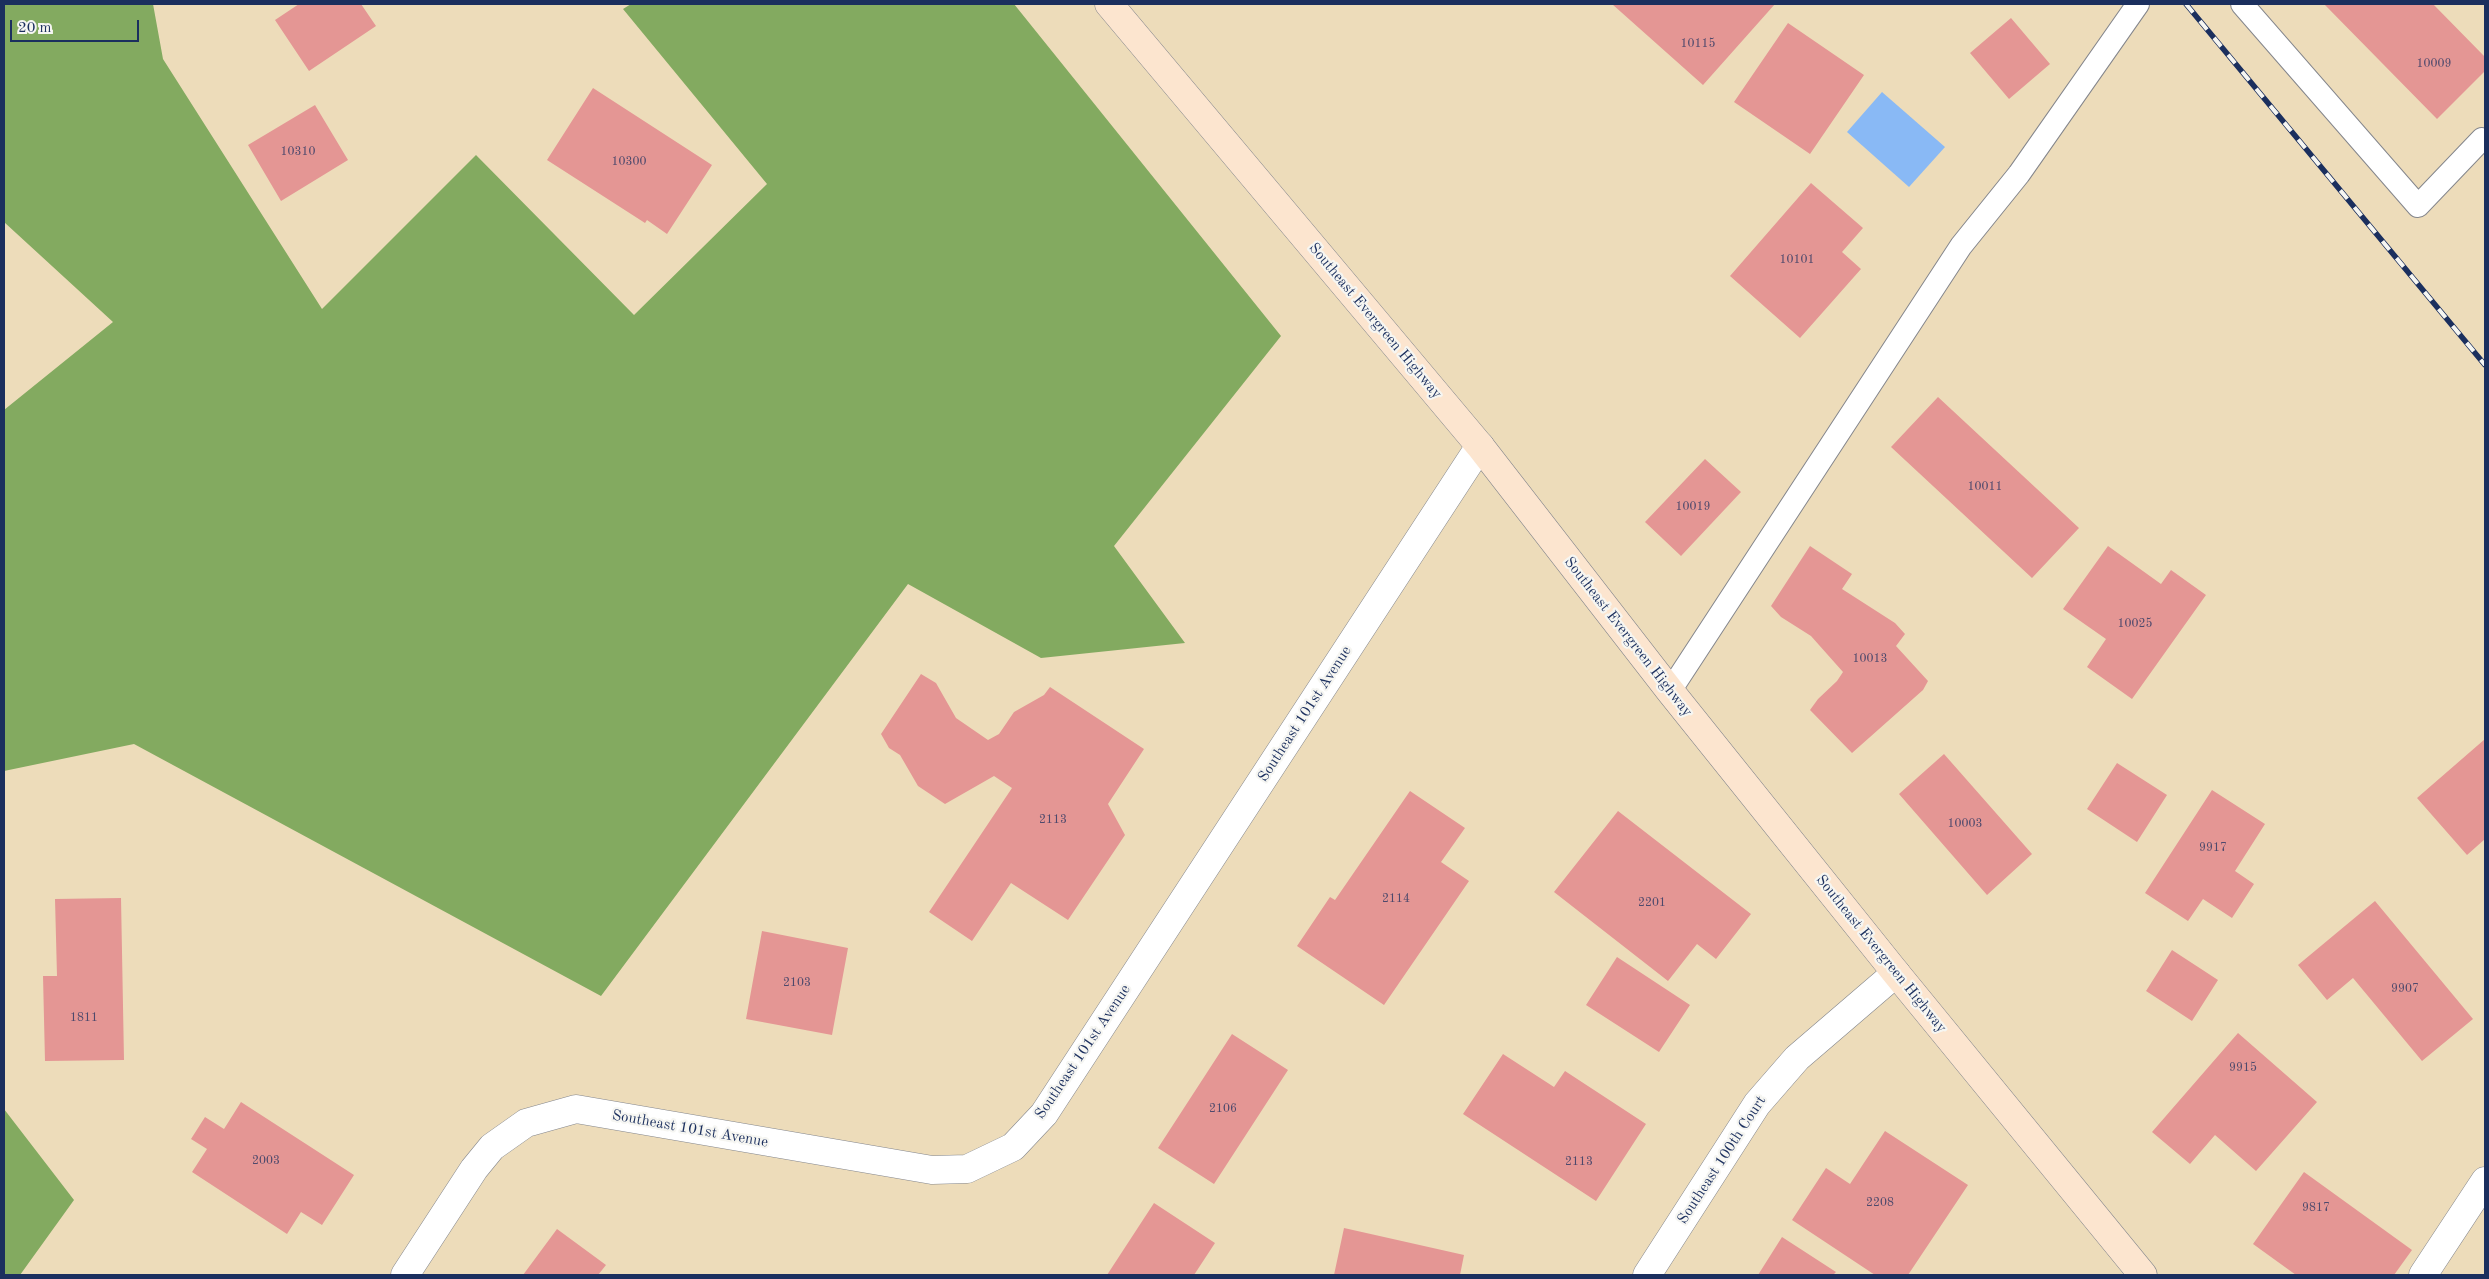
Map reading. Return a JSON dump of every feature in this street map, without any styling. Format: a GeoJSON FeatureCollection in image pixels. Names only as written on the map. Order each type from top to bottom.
{"type":"FeatureCollection","features":[{"type":"Feature","properties":{"kind":"street","name":"Southeast Evergreen Highway"},"geometry":{"type":"LineString","coordinates":[[1109,4],[1480,446],[1670,691],[1896,973],[2143,1275]]}},
{"type":"Feature","properties":{"kind":"street","name":"Southeast 101st Avenue"},"geometry":{"type":"LineString","coordinates":[[405,1275],[474,1169],[492,1147],[526,1123],[576,1109],[932,1170],[967,1169],[1013,1148],[1044,1114],[1480,446]]}},
{"type":"Feature","properties":{"kind":"street","name":"Southeast 100th Court"},"geometry":{"type":"LineString","coordinates":[[1647,1275],[1757,1104],[1797,1058],[1896,973]]}},
{"type":"Feature","properties":{"kind":"street"},"geometry":{"type":"LineString","coordinates":[[2423,1275],[2485,1182]]}},
{"type":"Feature","properties":{"kind":"lane"},"geometry":{"type":"LineString","coordinates":[[1670,691],[1961,246],[2019,174],[2138,4]]}},
{"type":"Feature","properties":{"kind":"lane"},"geometry":{"type":"LineString","coordinates":[[2242,4],[2418,206],[2482,139]]}},
{"type":"Feature","properties":{"kind":"green space"},"geometry":{"type":"Polygon","coordinates":[[[4,4],[153,4],[163,59],[322,309],[476,155],[634,315],[767,184],[623,9],[631,4],[1014,4],[1281,336],[1114,546],[1185,643],[1041,658],[908,584],[601,996],[134,744],[4,771],[4,410],[113,322],[4,222],[4,4]]]}},
{"type":"Feature","properties":{"kind":"green space"},"geometry":{"type":"Polygon","coordinates":[[[4,1109],[74,1200],[20,1275],[4,1275],[4,1109]]]}},
{"type":"Feature","properties":{"kind":"water"},"geometry":{"type":"Polygon","coordinates":[[[1882,92],[1945,147],[1909,187],[1847,132],[1882,92]]]}},
{"type":"Feature","properties":{"kind":"building"},"geometry":{"type":"Polygon","coordinates":[[[299,4],[361,4],[376,26],[309,71],[275,20],[299,4]]]}},
{"type":"Feature","properties":{"kind":"building"},"geometry":{"type":"Polygon","coordinates":[[[1612,4],[1775,4],[1703,85],[1612,4]]]}},
{"type":"Feature","properties":{"kind":"building"},"geometry":{"type":"Polygon","coordinates":[[[2324,4],[2433,4],[2485,57],[2485,71],[2437,119],[2324,4]]]}},
{"type":"Feature","properties":{"kind":"building"},"geometry":{"type":"Polygon","coordinates":[[[2011,18],[2050,64],[2009,99],[1970,53],[2011,18]]]}},
{"type":"Feature","properties":{"kind":"building"},"geometry":{"type":"Polygon","coordinates":[[[1788,23],[1864,75],[1810,154],[1734,102],[1788,23]]]}},
{"type":"Feature","properties":{"kind":"building"},"geometry":{"type":"Polygon","coordinates":[[[593,88],[712,165],[667,234],[647,220],[645,223],[547,160],[593,88]]]}},
{"type":"Feature","properties":{"kind":"building"},"geometry":{"type":"Polygon","coordinates":[[[315,105],[348,160],[281,201],[248,145],[315,105]]]}},
{"type":"Feature","properties":{"kind":"building"},"geometry":{"type":"Polygon","coordinates":[[[1811,183],[1863,228],[1842,252],[1861,269],[1800,338],[1730,276],[1811,183]]]}},
{"type":"Feature","properties":{"kind":"building"},"geometry":{"type":"Polygon","coordinates":[[[1938,397],[2079,528],[2032,578],[1891,447],[1938,397]]]}},
{"type":"Feature","properties":{"kind":"building"},"geometry":{"type":"Polygon","coordinates":[[[1705,459],[1741,492],[1681,556],[1645,522],[1705,459]]]}},
{"type":"Feature","properties":{"kind":"building"},"geometry":{"type":"Polygon","coordinates":[[[1810,546],[1852,574],[1842,589],[1895,623],[1905,634],[1896,646],[1928,681],[1923,690],[1852,753],[1810,710],[1843,672],[1811,636],[1781,617],[1771,606],[1810,546]]]}},
{"type":"Feature","properties":{"kind":"building"},"geometry":{"type":"Polygon","coordinates":[[[2108,546],[2161,584],[2171,570],[2206,595],[2132,699],[2087,667],[2106,639],[2063,609],[2108,546]]]}},
{"type":"Feature","properties":{"kind":"building"},"geometry":{"type":"Polygon","coordinates":[[[921,674],[936,683],[956,718],[988,740],[999,734],[1014,712],[1044,695],[1050,687],[1144,749],[1108,804],[1125,835],[1068,920],[1011,883],[972,941],[929,912],[1012,788],[994,776],[945,804],[918,786],[900,755],[889,748],[881,734],[921,674]]]}},
{"type":"Feature","properties":{"kind":"building"},"geometry":{"type":"Polygon","coordinates":[[[2485,739],[2485,839],[2467,855],[2417,798],[2485,739]]]}},
{"type":"Feature","properties":{"kind":"building"},"geometry":{"type":"Polygon","coordinates":[[[1944,754],[2032,854],[1987,895],[1899,794],[1944,754]]]}},
{"type":"Feature","properties":{"kind":"building"},"geometry":{"type":"Polygon","coordinates":[[[2117,763],[2167,795],[2137,842],[2087,809],[2117,763]]]}},
{"type":"Feature","properties":{"kind":"building"},"geometry":{"type":"Polygon","coordinates":[[[2212,790],[2265,824],[2235,871],[2254,884],[2232,918],[2203,899],[2188,921],[2145,893],[2212,790]]]}},
{"type":"Feature","properties":{"kind":"building"},"geometry":{"type":"Polygon","coordinates":[[[1410,791],[1465,828],[1441,862],[1469,881],[1384,1005],[1297,946],[1330,897],[1335,900],[1410,791]]]}},
{"type":"Feature","properties":{"kind":"building"},"geometry":{"type":"Polygon","coordinates":[[[1618,811],[1751,914],[1716,959],[1697,944],[1668,981],[1554,892],[1618,811]]]}},
{"type":"Feature","properties":{"kind":"building"},"geometry":{"type":"Polygon","coordinates":[[[121,898],[124,1060],[45,1061],[43,976],[57,976],[55,899],[121,898]]]}},
{"type":"Feature","properties":{"kind":"building"},"geometry":{"type":"Polygon","coordinates":[[[2375,901],[2473,1019],[2422,1061],[2353,978],[2327,1000],[2298,965],[2375,901]]]}},
{"type":"Feature","properties":{"kind":"building"},"geometry":{"type":"Polygon","coordinates":[[[762,931],[848,948],[832,1035],[746,1019],[762,931]]]}},
{"type":"Feature","properties":{"kind":"building"},"geometry":{"type":"Polygon","coordinates":[[[2172,950],[2218,980],[2192,1021],[2146,991],[2172,950]]]}},
{"type":"Feature","properties":{"kind":"building"},"geometry":{"type":"Polygon","coordinates":[[[1617,957],[1690,1005],[1659,1052],[1586,1005],[1617,957]]]}},
{"type":"Feature","properties":{"kind":"building"},"geometry":{"type":"Polygon","coordinates":[[[2238,1033],[2317,1102],[2256,1171],[2215,1135],[2190,1164],[2152,1132],[2238,1033]]]}},
{"type":"Feature","properties":{"kind":"building"},"geometry":{"type":"Polygon","coordinates":[[[1232,1034],[1288,1070],[1214,1184],[1158,1148],[1232,1034]]]}},
{"type":"Feature","properties":{"kind":"building"},"geometry":{"type":"Polygon","coordinates":[[[1503,1054],[1554,1087],[1565,1071],[1646,1124],[1596,1201],[1463,1114],[1503,1054]]]}},
{"type":"Feature","properties":{"kind":"building"},"geometry":{"type":"Polygon","coordinates":[[[241,1102],[354,1175],[322,1225],[301,1212],[287,1234],[192,1172],[207,1149],[191,1139],[205,1117],[224,1129],[241,1102]]]}},
{"type":"Feature","properties":{"kind":"building"},"geometry":{"type":"Polygon","coordinates":[[[1885,1131],[1968,1185],[1908,1275],[1875,1275],[1792,1220],[1826,1168],[1850,1184],[1885,1131]]]}},
{"type":"Feature","properties":{"kind":"building"},"geometry":{"type":"Polygon","coordinates":[[[2304,1172],[2412,1250],[2394,1275],[2296,1275],[2253,1244],[2304,1172]]]}},
{"type":"Feature","properties":{"kind":"building"},"geometry":{"type":"Polygon","coordinates":[[[1154,1203],[1215,1243],[1194,1275],[1107,1275],[1154,1203]]]}},
{"type":"Feature","properties":{"kind":"building"},"geometry":{"type":"Polygon","coordinates":[[[1344,1228],[1464,1255],[1460,1275],[1334,1275],[1344,1228]]]}},
{"type":"Feature","properties":{"kind":"building"},"geometry":{"type":"Polygon","coordinates":[[[557,1229],[606,1265],[598,1275],[523,1275],[557,1229]]]}},
{"type":"Feature","properties":{"kind":"building"},"geometry":{"type":"Polygon","coordinates":[[[1782,1237],[1836,1272],[1833,1275],[1758,1275],[1782,1237]]]}},
{"type":"Feature","properties":{"kind":"railway"},"geometry":{"type":"LineString","coordinates":[[2186,4],[2485,365]]}}]}
